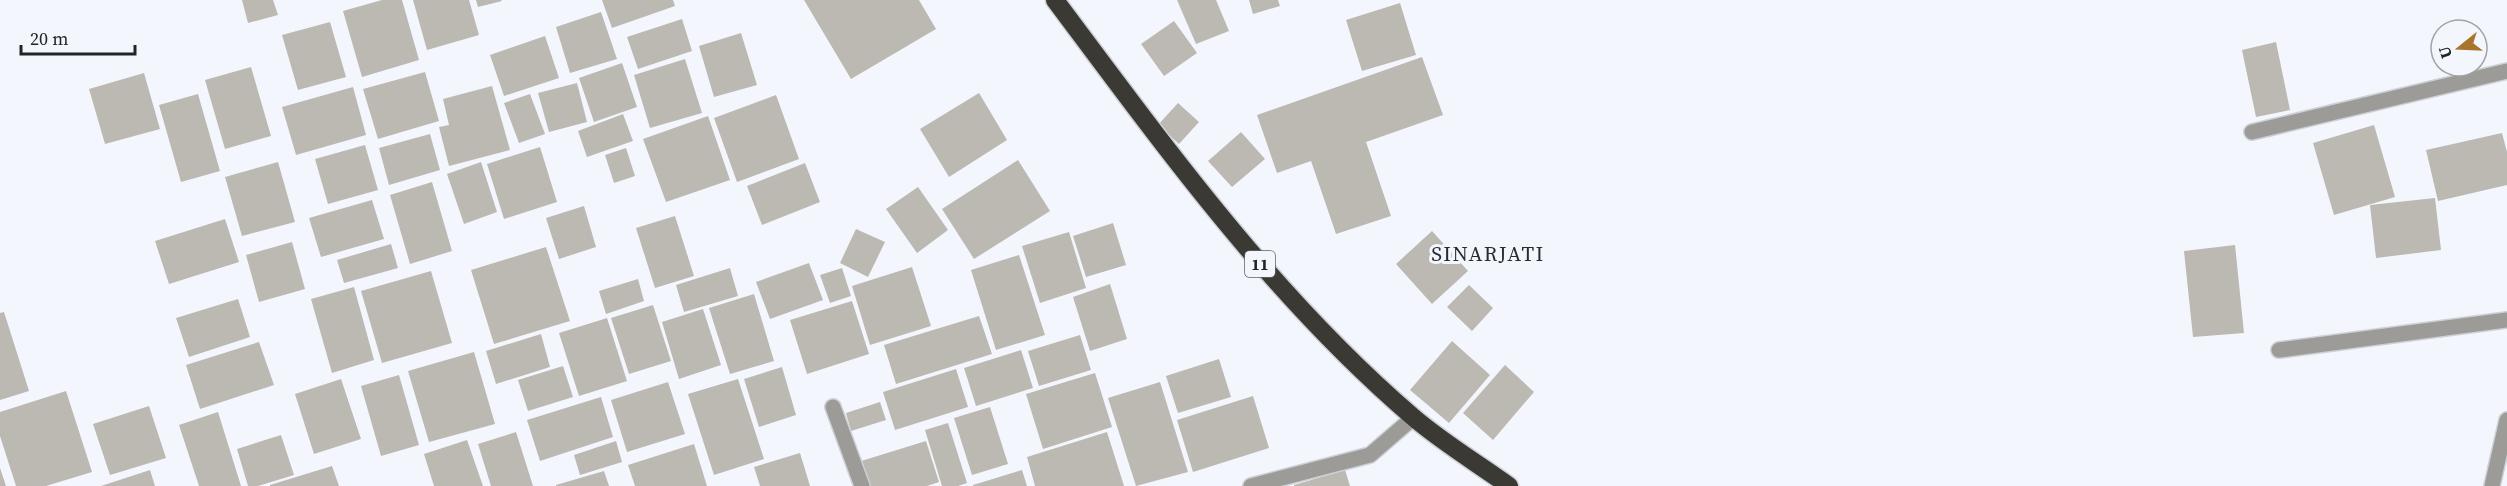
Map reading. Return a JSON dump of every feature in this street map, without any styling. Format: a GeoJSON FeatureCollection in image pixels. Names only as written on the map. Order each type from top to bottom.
{"type":"FeatureCollection","features":[{"type":"Feature","properties":{"kind":"highway","name":"11"},"geometry":{"type":"LineString","coordinates":[[1055,0],[1203,198],[1316,326],[1414,417],[1509,486]]}},
{"type":"Feature","properties":{"kind":"street"},"geometry":{"type":"LineString","coordinates":[[2252,132],[2507,71]]}},
{"type":"Feature","properties":{"kind":"street"},"geometry":{"type":"LineString","coordinates":[[2278,350],[2507,320]]}},
{"type":"Feature","properties":{"kind":"street"},"geometry":{"type":"LineString","coordinates":[[833,407],[862,486]]}},
{"type":"Feature","properties":{"kind":"street"},"geometry":{"type":"LineString","coordinates":[[1251,486],[1370,455],[1414,417]]}},
{"type":"Feature","properties":{"kind":"street"},"geometry":{"type":"LineString","coordinates":[[2492,486],[2507,420]]}},
{"type":"Feature","properties":{"kind":"building"},"geometry":{"type":"Polygon","coordinates":[[[242,0],[273,0],[278,15],[248,23],[242,0]]]}},
{"type":"Feature","properties":{"kind":"building"},"geometry":{"type":"Polygon","coordinates":[[[382,0],[402,0],[419,60],[362,77],[343,11],[382,0]]]}},
{"type":"Feature","properties":{"kind":"building"},"geometry":{"type":"Polygon","coordinates":[[[413,0],[469,0],[479,35],[427,50],[413,0]]]}},
{"type":"Feature","properties":{"kind":"building"},"geometry":{"type":"Polygon","coordinates":[[[476,0],[501,0],[502,1],[478,7],[476,0]]]}},
{"type":"Feature","properties":{"kind":"building"},"geometry":{"type":"Polygon","coordinates":[[[602,0],[673,0],[675,6],[612,28],[602,0]]]}},
{"type":"Feature","properties":{"kind":"building"},"geometry":{"type":"Polygon","coordinates":[[[804,0],[919,0],[936,29],[851,79],[804,0]]]}},
{"type":"Feature","properties":{"kind":"building"},"geometry":{"type":"Polygon","coordinates":[[[1177,0],[1216,0],[1229,31],[1196,44],[1177,0]]]}},
{"type":"Feature","properties":{"kind":"building"},"geometry":{"type":"Polygon","coordinates":[[[1249,0],[1278,0],[1280,6],[1253,14],[1249,0]]]}},
{"type":"Feature","properties":{"kind":"building"},"geometry":{"type":"Polygon","coordinates":[[[1400,3],[1416,55],[1362,71],[1346,20],[1400,3]]]}},
{"type":"Feature","properties":{"kind":"building"},"geometry":{"type":"Polygon","coordinates":[[[601,12],[617,59],[570,73],[556,27],[601,12]]]}},
{"type":"Feature","properties":{"kind":"building"},"geometry":{"type":"Polygon","coordinates":[[[682,19],[692,51],[638,69],[627,37],[682,19]]]}},
{"type":"Feature","properties":{"kind":"building"},"geometry":{"type":"Polygon","coordinates":[[[1174,21],[1197,53],[1164,76],[1141,44],[1174,21]]]}},
{"type":"Feature","properties":{"kind":"building"},"geometry":{"type":"Polygon","coordinates":[[[330,22],[346,77],[298,90],[282,35],[330,22]]]}},
{"type":"Feature","properties":{"kind":"building"},"geometry":{"type":"Polygon","coordinates":[[[741,33],[757,85],[714,97],[699,46],[741,33]]]}},
{"type":"Feature","properties":{"kind":"building"},"geometry":{"type":"Polygon","coordinates":[[[545,36],[559,78],[504,96],[490,55],[545,36]]]}},
{"type":"Feature","properties":{"kind":"building"},"geometry":{"type":"Polygon","coordinates":[[[2276,42],[2290,110],[2256,117],[2242,50],[2276,42]]]}},
{"type":"Feature","properties":{"kind":"building"},"geometry":{"type":"Polygon","coordinates":[[[1422,57],[1443,115],[1366,142],[1391,216],[1336,234],[1311,161],[1277,173],[1257,115],[1422,57]]]}},
{"type":"Feature","properties":{"kind":"building"},"geometry":{"type":"Polygon","coordinates":[[[685,59],[702,113],[650,128],[634,75],[685,59]]]}},
{"type":"Feature","properties":{"kind":"building"},"geometry":{"type":"Polygon","coordinates":[[[622,63],[637,107],[594,122],[579,78],[622,63]]]}},
{"type":"Feature","properties":{"kind":"building"},"geometry":{"type":"Polygon","coordinates":[[[251,67],[271,136],[225,149],[205,80],[251,67]]]}},
{"type":"Feature","properties":{"kind":"building"},"geometry":{"type":"Polygon","coordinates":[[[425,72],[439,121],[378,139],[363,89],[425,72]]]}},
{"type":"Feature","properties":{"kind":"building"},"geometry":{"type":"Polygon","coordinates":[[[144,73],[160,129],[105,144],[89,89],[144,73]]]}},
{"type":"Feature","properties":{"kind":"building"},"geometry":{"type":"Polygon","coordinates":[[[577,83],[587,122],[549,132],[538,93],[577,83]]]}},
{"type":"Feature","properties":{"kind":"building"},"geometry":{"type":"Polygon","coordinates":[[[492,86],[510,150],[449,166],[439,127],[449,125],[443,99],[492,86]]]}},
{"type":"Feature","properties":{"kind":"building"},"geometry":{"type":"Polygon","coordinates":[[[353,87],[366,135],[296,155],[282,107],[353,87]]]}},
{"type":"Feature","properties":{"kind":"building"},"geometry":{"type":"Polygon","coordinates":[[[979,93],[1007,140],[949,177],[920,129],[979,93]]]}},
{"type":"Feature","properties":{"kind":"building"},"geometry":{"type":"Polygon","coordinates":[[[198,94],[220,171],[181,182],[159,105],[198,94]]]}},
{"type":"Feature","properties":{"kind":"building"},"geometry":{"type":"Polygon","coordinates":[[[530,94],[545,134],[519,143],[504,103],[530,94]]]}},
{"type":"Feature","properties":{"kind":"building"},"geometry":{"type":"Polygon","coordinates":[[[776,95],[799,159],[737,182],[714,118],[776,95]]]}},
{"type":"Feature","properties":{"kind":"building"},"geometry":{"type":"Polygon","coordinates":[[[1178,103],[1199,122],[1179,144],[1158,125],[1178,103]]]}},
{"type":"Feature","properties":{"kind":"building"},"geometry":{"type":"Polygon","coordinates":[[[623,114],[633,141],[587,157],[578,131],[623,114]]]}},
{"type":"Feature","properties":{"kind":"building"},"geometry":{"type":"Polygon","coordinates":[[[708,116],[730,180],[666,202],[643,139],[708,116]]]}},
{"type":"Feature","properties":{"kind":"building"},"geometry":{"type":"Polygon","coordinates":[[[2374,125],[2395,197],[2334,215],[2313,143],[2374,125]]]}},
{"type":"Feature","properties":{"kind":"building"},"geometry":{"type":"Polygon","coordinates":[[[1241,132],[1265,159],[1232,187],[1208,161],[1241,132]]]}},
{"type":"Feature","properties":{"kind":"building"},"geometry":{"type":"Polygon","coordinates":[[[2502,133],[2507,152],[2507,185],[2438,201],[2426,150],[2502,133]]]}},
{"type":"Feature","properties":{"kind":"building"},"geometry":{"type":"Polygon","coordinates":[[[430,134],[440,170],[389,185],[379,148],[430,134]]]}},
{"type":"Feature","properties":{"kind":"building"},"geometry":{"type":"Polygon","coordinates":[[[365,145],[378,190],[328,204],[315,159],[365,145]]]}},
{"type":"Feature","properties":{"kind":"building"},"geometry":{"type":"Polygon","coordinates":[[[540,147],[557,202],[504,219],[487,164],[540,147]]]}},
{"type":"Feature","properties":{"kind":"building"},"geometry":{"type":"Polygon","coordinates":[[[626,148],[635,176],[614,183],[605,155],[626,148]]]}},
{"type":"Feature","properties":{"kind":"building"},"geometry":{"type":"Polygon","coordinates":[[[1018,160],[1050,211],[974,259],[942,209],[1018,160]]]}},
{"type":"Feature","properties":{"kind":"building"},"geometry":{"type":"Polygon","coordinates":[[[278,162],[295,222],[242,236],[225,177],[278,162]]]}},
{"type":"Feature","properties":{"kind":"building"},"geometry":{"type":"Polygon","coordinates":[[[481,162],[497,212],[464,224],[447,174],[481,162]]]}},
{"type":"Feature","properties":{"kind":"building"},"geometry":{"type":"Polygon","coordinates":[[[805,163],[820,202],[762,225],[747,186],[805,163]]]}},
{"type":"Feature","properties":{"kind":"building"},"geometry":{"type":"Polygon","coordinates":[[[432,182],[452,251],[410,264],[390,195],[432,182]]]}},
{"type":"Feature","properties":{"kind":"building"},"geometry":{"type":"Polygon","coordinates":[[[918,187],[948,230],[917,253],[886,209],[918,187]]]}},
{"type":"Feature","properties":{"kind":"building"},"geometry":{"type":"Polygon","coordinates":[[[2435,198],[2441,250],[2376,258],[2370,205],[2435,198]]]}},
{"type":"Feature","properties":{"kind":"building"},"geometry":{"type":"Polygon","coordinates":[[[372,200],[384,239],[321,257],[309,218],[372,200]]]}},
{"type":"Feature","properties":{"kind":"building"},"geometry":{"type":"Polygon","coordinates":[[[584,206],[596,247],[559,259],[546,218],[584,206]]]}},
{"type":"Feature","properties":{"kind":"building"},"geometry":{"type":"Polygon","coordinates":[[[675,216],[694,276],[655,288],[636,228],[675,216]]]}},
{"type":"Feature","properties":{"kind":"building"},"geometry":{"type":"Polygon","coordinates":[[[225,219],[239,262],[169,284],[155,241],[225,219]]]}},
{"type":"Feature","properties":{"kind":"building"},"geometry":{"type":"Polygon","coordinates":[[[1113,223],[1126,265],[1086,277],[1073,236],[1113,223]]]}},
{"type":"Feature","properties":{"kind":"building"},"geometry":{"type":"Polygon","coordinates":[[[856,229],[885,242],[868,277],[840,263],[856,229]]]}},
{"type":"Feature","properties":{"kind":"building"},"geometry":{"type":"Polygon","coordinates":[[[1432,231],[1468,271],[1432,304],[1396,264],[1432,231]]]}},
{"type":"Feature","properties":{"kind":"building"},"geometry":{"type":"Polygon","coordinates":[[[1069,232],[1086,288],[1040,303],[1022,246],[1069,232]]]}},
{"type":"Feature","properties":{"kind":"building"},"geometry":{"type":"Polygon","coordinates":[[[292,242],[305,289],[259,302],[246,255],[292,242]]]}},
{"type":"Feature","properties":{"kind":"building"},"geometry":{"type":"Polygon","coordinates":[[[391,244],[398,268],[344,283],[337,260],[391,244]]]}},
{"type":"Feature","properties":{"kind":"building"},"geometry":{"type":"Polygon","coordinates":[[[2235,245],[2244,333],[2193,337],[2184,251],[2235,245]]]}},
{"type":"Feature","properties":{"kind":"building"},"geometry":{"type":"Polygon","coordinates":[[[546,247],[570,321],[494,344],[471,270],[546,247]]]}},
{"type":"Feature","properties":{"kind":"building"},"geometry":{"type":"Polygon","coordinates":[[[1019,255],[1045,335],[996,350],[971,270],[1019,255]]]}},
{"type":"Feature","properties":{"kind":"building"},"geometry":{"type":"Polygon","coordinates":[[[809,263],[823,300],[770,319],[756,282],[809,263]]]}},
{"type":"Feature","properties":{"kind":"building"},"geometry":{"type":"Polygon","coordinates":[[[912,267],[931,326],[870,345],[852,286],[912,267]]]}},
{"type":"Feature","properties":{"kind":"building"},"geometry":{"type":"Polygon","coordinates":[[[730,268],[738,296],[684,312],[676,285],[730,268]]]}},
{"type":"Feature","properties":{"kind":"building"},"geometry":{"type":"Polygon","coordinates":[[[842,268],[851,296],[830,303],[820,275],[842,268]]]}},
{"type":"Feature","properties":{"kind":"building"},"geometry":{"type":"Polygon","coordinates":[[[431,271],[452,343],[382,363],[361,291],[431,271]]]}},
{"type":"Feature","properties":{"kind":"building"},"geometry":{"type":"Polygon","coordinates":[[[638,279],[644,301],[606,314],[599,291],[638,279]]]}},
{"type":"Feature","properties":{"kind":"building"},"geometry":{"type":"Polygon","coordinates":[[[1110,284],[1127,339],[1090,351],[1073,297],[1110,284]]]}},
{"type":"Feature","properties":{"kind":"building"},"geometry":{"type":"Polygon","coordinates":[[[1469,285],[1493,308],[1472,331],[1447,307],[1469,285]]]}},
{"type":"Feature","properties":{"kind":"building"},"geometry":{"type":"Polygon","coordinates":[[[354,287],[374,360],[332,373],[311,299],[354,287]]]}},
{"type":"Feature","properties":{"kind":"building"},"geometry":{"type":"Polygon","coordinates":[[[754,294],[774,361],[730,374],[709,308],[754,294]]]}},
{"type":"Feature","properties":{"kind":"building"},"geometry":{"type":"Polygon","coordinates":[[[238,299],[250,337],[189,357],[176,318],[238,299]]]}},
{"type":"Feature","properties":{"kind":"building"},"geometry":{"type":"Polygon","coordinates":[[[852,301],[869,354],[807,374],[790,320],[852,301]]]}},
{"type":"Feature","properties":{"kind":"building"},"geometry":{"type":"Polygon","coordinates":[[[653,305],[671,361],[629,374],[611,318],[653,305]]]}},
{"type":"Feature","properties":{"kind":"building"},"geometry":{"type":"Polygon","coordinates":[[[703,309],[721,365],[679,379],[662,322],[703,309]]]}},
{"type":"Feature","properties":{"kind":"building"},"geometry":{"type":"Polygon","coordinates":[[[4,312],[29,391],[0,400],[0,313],[4,312]]]}},
{"type":"Feature","properties":{"kind":"building"},"geometry":{"type":"Polygon","coordinates":[[[979,316],[992,354],[896,384],[884,345],[979,316]]]}},
{"type":"Feature","properties":{"kind":"building"},"geometry":{"type":"Polygon","coordinates":[[[607,318],[627,381],[579,396],[559,333],[607,318]]]}},
{"type":"Feature","properties":{"kind":"building"},"geometry":{"type":"Polygon","coordinates":[[[541,334],[550,367],[496,384],[486,351],[541,334]]]}},
{"type":"Feature","properties":{"kind":"building"},"geometry":{"type":"Polygon","coordinates":[[[1080,335],[1091,370],[1039,386],[1028,351],[1080,335]]]}},
{"type":"Feature","properties":{"kind":"building"},"geometry":{"type":"Polygon","coordinates":[[[1452,341],[1490,375],[1449,423],[1410,390],[1452,341]]]}},
{"type":"Feature","properties":{"kind":"building"},"geometry":{"type":"Polygon","coordinates":[[[259,342],[274,385],[200,409],[186,365],[259,342]]]}},
{"type":"Feature","properties":{"kind":"building"},"geometry":{"type":"Polygon","coordinates":[[[1021,350],[1033,388],[976,406],[964,368],[1021,350]]]}},
{"type":"Feature","properties":{"kind":"building"},"geometry":{"type":"Polygon","coordinates":[[[474,352],[495,424],[429,442],[408,371],[474,352]]]}},
{"type":"Feature","properties":{"kind":"building"},"geometry":{"type":"Polygon","coordinates":[[[1219,359],[1231,397],[1178,413],[1166,376],[1219,359]]]}},
{"type":"Feature","properties":{"kind":"building"},"geometry":{"type":"Polygon","coordinates":[[[1505,365],[1534,392],[1493,440],[1463,413],[1505,365]]]}},
{"type":"Feature","properties":{"kind":"building"},"geometry":{"type":"Polygon","coordinates":[[[563,366],[573,397],[528,411],[518,380],[563,366]]]}},
{"type":"Feature","properties":{"kind":"building"},"geometry":{"type":"Polygon","coordinates":[[[782,367],[796,415],[759,427],[744,379],[782,367]]]}},
{"type":"Feature","properties":{"kind":"building"},"geometry":{"type":"Polygon","coordinates":[[[956,369],[968,407],[895,430],[883,392],[956,369]]]}},
{"type":"Feature","properties":{"kind":"building"},"geometry":{"type":"Polygon","coordinates":[[[1095,373],[1112,427],[1043,449],[1026,394],[1095,373]]]}},
{"type":"Feature","properties":{"kind":"building"},"geometry":{"type":"Polygon","coordinates":[[[399,375],[419,445],[381,456],[361,386],[399,375]]]}},
{"type":"Feature","properties":{"kind":"building"},"geometry":{"type":"Polygon","coordinates":[[[341,379],[361,439],[314,454],[295,394],[341,379]]]}},
{"type":"Feature","properties":{"kind":"building"},"geometry":{"type":"Polygon","coordinates":[[[738,379],[764,459],[714,475],[688,394],[738,379]]]}},
{"type":"Feature","properties":{"kind":"building"},"geometry":{"type":"Polygon","coordinates":[[[668,382],[685,434],[627,452],[611,400],[668,382]]]}},
{"type":"Feature","properties":{"kind":"building"},"geometry":{"type":"Polygon","coordinates":[[[1160,382],[1188,472],[1136,486],[1108,398],[1160,382]]]}},
{"type":"Feature","properties":{"kind":"building"},"geometry":{"type":"Polygon","coordinates":[[[66,391],[92,472],[46,486],[16,486],[0,436],[0,412],[66,391]]]}},
{"type":"Feature","properties":{"kind":"building"},"geometry":{"type":"Polygon","coordinates":[[[1253,396],[1269,448],[1193,472],[1177,420],[1253,396]]]}},
{"type":"Feature","properties":{"kind":"building"},"geometry":{"type":"Polygon","coordinates":[[[601,397],[613,437],[540,461],[527,420],[601,397]]]}},
{"type":"Feature","properties":{"kind":"building"},"geometry":{"type":"Polygon","coordinates":[[[880,402],[886,420],[851,431],[846,413],[880,402]]]}},
{"type":"Feature","properties":{"kind":"building"},"geometry":{"type":"Polygon","coordinates":[[[149,406],[166,458],[110,475],[93,424],[149,406]]]}},
{"type":"Feature","properties":{"kind":"building"},"geometry":{"type":"Polygon","coordinates":[[[990,407],[1008,464],[972,475],[954,418],[990,407]]]}},
{"type":"Feature","properties":{"kind":"building"},"geometry":{"type":"Polygon","coordinates":[[[218,412],[241,486],[199,486],[179,425],[218,412]]]}},
{"type":"Feature","properties":{"kind":"building"},"geometry":{"type":"Polygon","coordinates":[[[948,423],[967,483],[958,486],[942,486],[925,430],[948,423]]]}},
{"type":"Feature","properties":{"kind":"building"},"geometry":{"type":"Polygon","coordinates":[[[516,432],[533,486],[491,486],[478,444],[516,432]]]}},
{"type":"Feature","properties":{"kind":"building"},"geometry":{"type":"Polygon","coordinates":[[[1107,432],[1124,486],[1035,486],[1027,457],[1107,432]]]}},
{"type":"Feature","properties":{"kind":"building"},"geometry":{"type":"Polygon","coordinates":[[[281,435],[294,475],[258,486],[248,486],[237,449],[281,435]]]}},
{"type":"Feature","properties":{"kind":"building"},"geometry":{"type":"Polygon","coordinates":[[[467,440],[483,486],[434,486],[424,454],[467,440]]]}},
{"type":"Feature","properties":{"kind":"building"},"geometry":{"type":"Polygon","coordinates":[[[616,441],[622,462],[580,475],[574,455],[616,441]]]}},
{"type":"Feature","properties":{"kind":"building"},"geometry":{"type":"Polygon","coordinates":[[[926,441],[939,482],[927,486],[865,486],[858,462],[926,441]]]}},
{"type":"Feature","properties":{"kind":"building"},"geometry":{"type":"Polygon","coordinates":[[[694,444],[707,486],[635,486],[628,465],[694,444]]]}},
{"type":"Feature","properties":{"kind":"building"},"geometry":{"type":"Polygon","coordinates":[[[800,453],[810,486],[760,486],[754,467],[800,453]]]}},
{"type":"Feature","properties":{"kind":"building"},"geometry":{"type":"Polygon","coordinates":[[[332,466],[339,486],[270,486],[270,485],[332,466]]]}},
{"type":"Feature","properties":{"kind":"building"},"geometry":{"type":"Polygon","coordinates":[[[0,468],[6,486],[0,486],[0,468]]]}},
{"type":"Feature","properties":{"kind":"building"},"geometry":{"type":"Polygon","coordinates":[[[150,470],[155,486],[101,486],[150,470]]]}},
{"type":"Feature","properties":{"kind":"building"},"geometry":{"type":"Polygon","coordinates":[[[1022,470],[1027,486],[973,486],[973,485],[1022,470]]]}},
{"type":"Feature","properties":{"kind":"building"},"geometry":{"type":"Polygon","coordinates":[[[1345,470],[1350,486],[1294,486],[1294,485],[1345,470]]]}},
{"type":"Feature","properties":{"kind":"building"},"geometry":{"type":"Polygon","coordinates":[[[604,471],[609,486],[556,486],[556,485],[604,471]]]}},
{"type":"Feature","properties":{"kind":"district","name":"SINARJATI"},"geometry":{"type":"Point","coordinates":[1488,254]}}]}
